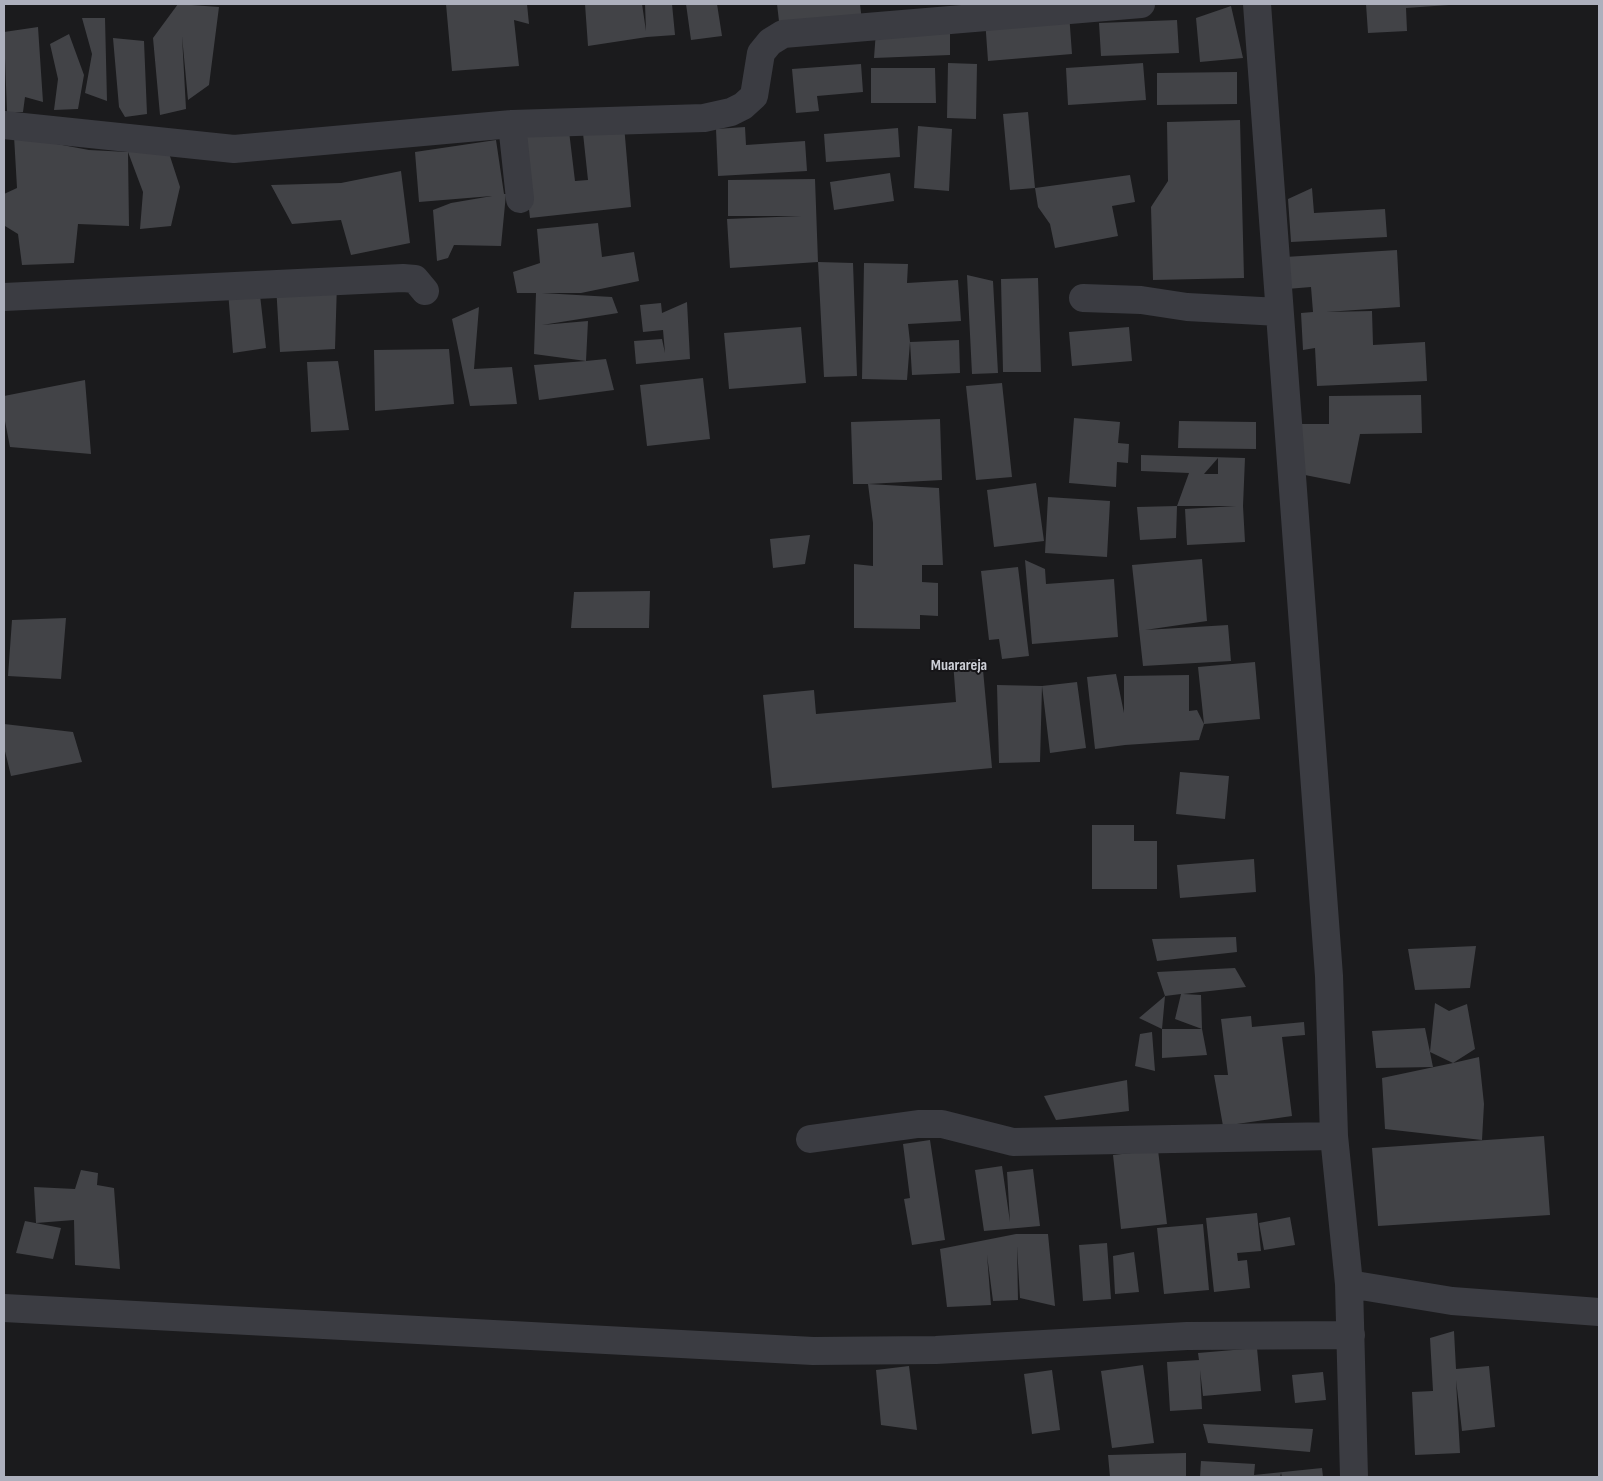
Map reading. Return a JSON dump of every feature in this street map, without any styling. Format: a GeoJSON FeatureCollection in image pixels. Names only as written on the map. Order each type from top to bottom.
{"type":"FeatureCollection","features":[{"type":"Feature","properties":{"kind":"street"},"geometry":{"type":"LineString","coordinates":[[4,125],[234,149],[512,124],[704,118],[731,112],[743,106],[754,96],[761,53],[770,42],[783,34],[1141,4]]}},
{"type":"Feature","properties":{"kind":"street"},"geometry":{"type":"LineString","coordinates":[[1256,4],[1329,976],[1334,1136],[1349,1284],[1354,1477]]}},
{"type":"Feature","properties":{"kind":"street"},"geometry":{"type":"LineString","coordinates":[[512,124],[520,199]]}},
{"type":"Feature","properties":{"kind":"street"},"geometry":{"type":"LineString","coordinates":[[4,297],[403,278],[415,279],[425,291]]}},
{"type":"Feature","properties":{"kind":"street"},"geometry":{"type":"LineString","coordinates":[[1083,298],[1141,300],[1187,307],[1279,312]]}},
{"type":"Feature","properties":{"kind":"street"},"geometry":{"type":"LineString","coordinates":[[810,1139],[918,1124],[942,1124],[1013,1142],[1334,1136]]}},
{"type":"Feature","properties":{"kind":"street"},"geometry":{"type":"LineString","coordinates":[[1349,1284],[1452,1301],[1599,1312]]}},
{"type":"Feature","properties":{"kind":"street"},"geometry":{"type":"LineString","coordinates":[[4,1308],[813,1351],[936,1350],[1187,1336],[1351,1335]]}},
{"type":"Feature","properties":{"kind":"building"},"geometry":{"type":"Polygon","coordinates":[[[178,4],[219,7],[209,85],[188,100],[182,36],[186,109],[160,115],[153,38],[178,4]]]}},
{"type":"Feature","properties":{"kind":"building"},"geometry":{"type":"Polygon","coordinates":[[[446,4],[527,4],[529,24],[514,20],[519,66],[452,71],[446,4]]]}},
{"type":"Feature","properties":{"kind":"building"},"geometry":{"type":"Polygon","coordinates":[[[585,4],[642,4],[646,31],[645,4],[672,4],[675,35],[647,37],[588,46],[585,4]]]}},
{"type":"Feature","properties":{"kind":"building"},"geometry":{"type":"Polygon","coordinates":[[[686,4],[717,4],[722,36],[691,40],[686,4]]]}},
{"type":"Feature","properties":{"kind":"building"},"geometry":{"type":"Polygon","coordinates":[[[777,4],[860,4],[862,21],[780,30],[777,4]]]}},
{"type":"Feature","properties":{"kind":"building"},"geometry":{"type":"Polygon","coordinates":[[[1366,4],[1449,5],[1406,8],[1407,31],[1368,33],[1366,4]]]}},
{"type":"Feature","properties":{"kind":"building"},"geometry":{"type":"Polygon","coordinates":[[[1231,6],[1243,58],[1200,62],[1196,18],[1231,6]]]}},
{"type":"Feature","properties":{"kind":"building"},"geometry":{"type":"Polygon","coordinates":[[[1069,13],[1072,54],[988,61],[985,19],[1069,13]]]}},
{"type":"Feature","properties":{"kind":"building"},"geometry":{"type":"Polygon","coordinates":[[[82,18],[105,18],[107,101],[85,93],[92,54],[82,18]]]}},
{"type":"Feature","properties":{"kind":"building"},"geometry":{"type":"Polygon","coordinates":[[[1177,20],[1179,53],[1101,56],[1099,23],[1177,20]]]}},
{"type":"Feature","properties":{"kind":"building"},"geometry":{"type":"Polygon","coordinates":[[[38,27],[43,102],[25,97],[23,112],[7,112],[4,32],[38,27]]]}},
{"type":"Feature","properties":{"kind":"building"},"geometry":{"type":"Polygon","coordinates":[[[950,28],[950,55],[874,58],[876,31],[950,28]]]}},
{"type":"Feature","properties":{"kind":"building"},"geometry":{"type":"Polygon","coordinates":[[[69,34],[84,75],[78,109],[54,110],[58,79],[50,44],[69,34]]]}},
{"type":"Feature","properties":{"kind":"building"},"geometry":{"type":"Polygon","coordinates":[[[113,38],[144,41],[147,114],[125,117],[119,107],[113,38]]]}},
{"type":"Feature","properties":{"kind":"building"},"geometry":{"type":"Polygon","coordinates":[[[948,63],[977,64],[976,119],[947,118],[948,63]]]}},
{"type":"Feature","properties":{"kind":"building"},"geometry":{"type":"Polygon","coordinates":[[[1143,63],[1146,100],[1068,105],[1066,68],[1143,63]]]}},
{"type":"Feature","properties":{"kind":"building"},"geometry":{"type":"Polygon","coordinates":[[[861,64],[863,92],[817,96],[819,111],[796,113],[792,69],[861,64]]]}},
{"type":"Feature","properties":{"kind":"building"},"geometry":{"type":"Polygon","coordinates":[[[871,68],[935,68],[936,103],[871,103],[871,68]]]}},
{"type":"Feature","properties":{"kind":"building"},"geometry":{"type":"Polygon","coordinates":[[[1237,72],[1237,104],[1157,105],[1157,73],[1237,72]]]}},
{"type":"Feature","properties":{"kind":"building"},"geometry":{"type":"Polygon","coordinates":[[[1028,112],[1035,188],[1010,190],[1003,114],[1028,112]]]}},
{"type":"Feature","properties":{"kind":"building"},"geometry":{"type":"Polygon","coordinates":[[[1240,120],[1244,278],[1153,280],[1151,207],[1168,181],[1167,122],[1240,120]]]}},
{"type":"Feature","properties":{"kind":"building"},"geometry":{"type":"Polygon","coordinates":[[[582,124],[624,125],[631,207],[530,218],[520,132],[569,131],[575,181],[588,180],[582,124]]]}},
{"type":"Feature","properties":{"kind":"building"},"geometry":{"type":"Polygon","coordinates":[[[918,126],[952,129],[949,191],[914,188],[918,126]]]}},
{"type":"Feature","properties":{"kind":"building"},"geometry":{"type":"Polygon","coordinates":[[[745,127],[746,145],[805,141],[807,171],[718,176],[716,129],[745,127]]]}},
{"type":"Feature","properties":{"kind":"building"},"geometry":{"type":"Polygon","coordinates":[[[898,128],[900,157],[826,162],[824,134],[898,128]]]}},
{"type":"Feature","properties":{"kind":"building"},"geometry":{"type":"Polygon","coordinates":[[[14,136],[89,150],[128,152],[129,226],[78,224],[74,263],[22,265],[18,234],[5,226],[4,217],[4,194],[17,188],[14,136]]]}},
{"type":"Feature","properties":{"kind":"building"},"geometry":{"type":"Polygon","coordinates":[[[496,140],[504,194],[506,194],[501,246],[454,245],[448,258],[437,261],[433,210],[451,203],[492,196],[419,202],[415,152],[496,140]]]}},
{"type":"Feature","properties":{"kind":"building"},"geometry":{"type":"Polygon","coordinates":[[[167,147],[180,187],[171,226],[140,229],[143,192],[128,152],[167,147]]]}},
{"type":"Feature","properties":{"kind":"building"},"geometry":{"type":"Polygon","coordinates":[[[401,171],[410,243],[351,255],[341,220],[292,224],[271,185],[341,183],[401,171]]]}},
{"type":"Feature","properties":{"kind":"building"},"geometry":{"type":"Polygon","coordinates":[[[890,173],[894,201],[834,210],[830,182],[890,173]]]}},
{"type":"Feature","properties":{"kind":"building"},"geometry":{"type":"Polygon","coordinates":[[[1130,175],[1135,202],[1112,206],[1118,236],[1055,248],[1050,224],[1038,207],[1035,188],[1130,175]]]}},
{"type":"Feature","properties":{"kind":"building"},"geometry":{"type":"Polygon","coordinates":[[[815,179],[818,262],[730,268],[727,219],[801,216],[728,216],[728,180],[815,179]]]}},
{"type":"Feature","properties":{"kind":"building"},"geometry":{"type":"Polygon","coordinates":[[[1312,188],[1314,213],[1385,209],[1387,237],[1291,242],[1288,199],[1312,188]]]}},
{"type":"Feature","properties":{"kind":"building"},"geometry":{"type":"Polygon","coordinates":[[[598,223],[602,257],[634,252],[639,281],[581,293],[542,293],[612,297],[618,313],[542,325],[588,321],[586,361],[534,354],[536,293],[517,293],[513,272],[540,263],[537,229],[598,223]]]}},
{"type":"Feature","properties":{"kind":"building"},"geometry":{"type":"Polygon","coordinates":[[[1397,250],[1400,307],[1326,312],[1372,311],[1373,345],[1425,342],[1427,381],[1317,386],[1315,348],[1303,350],[1301,313],[1313,312],[1311,287],[1287,289],[1285,257],[1397,250]]]}},
{"type":"Feature","properties":{"kind":"building"},"geometry":{"type":"Polygon","coordinates":[[[818,262],[853,263],[857,376],[824,377],[818,262]]]}},
{"type":"Feature","properties":{"kind":"building"},"geometry":{"type":"Polygon","coordinates":[[[864,263],[908,264],[907,283],[958,280],[961,321],[908,324],[910,342],[907,380],[862,379],[864,263]]]}},
{"type":"Feature","properties":{"kind":"building"},"geometry":{"type":"Polygon","coordinates":[[[967,275],[993,281],[998,373],[972,374],[967,275]]]}},
{"type":"Feature","properties":{"kind":"building"},"geometry":{"type":"Polygon","coordinates":[[[1038,278],[1041,372],[1003,372],[1001,279],[1038,278]]]}},
{"type":"Feature","properties":{"kind":"building"},"geometry":{"type":"Polygon","coordinates":[[[337,283],[335,349],[280,352],[276,285],[337,283]]]}},
{"type":"Feature","properties":{"kind":"building"},"geometry":{"type":"Polygon","coordinates":[[[259,286],[266,348],[233,353],[228,291],[259,286]]]}},
{"type":"Feature","properties":{"kind":"building"},"geometry":{"type":"Polygon","coordinates":[[[687,302],[690,359],[636,364],[634,341],[662,339],[665,353],[663,330],[643,332],[640,305],[661,303],[662,313],[687,302]]]}},
{"type":"Feature","properties":{"kind":"building"},"geometry":{"type":"Polygon","coordinates":[[[479,307],[474,369],[512,367],[517,404],[470,406],[452,319],[479,307]]]}},
{"type":"Feature","properties":{"kind":"building"},"geometry":{"type":"Polygon","coordinates":[[[801,327],[806,383],[729,389],[724,333],[801,327]]]}},
{"type":"Feature","properties":{"kind":"building"},"geometry":{"type":"Polygon","coordinates":[[[1129,327],[1132,361],[1072,366],[1069,332],[1129,327]]]}},
{"type":"Feature","properties":{"kind":"building"},"geometry":{"type":"Polygon","coordinates":[[[959,340],[960,373],[912,375],[910,342],[959,340]]]}},
{"type":"Feature","properties":{"kind":"building"},"geometry":{"type":"Polygon","coordinates":[[[449,349],[454,404],[375,411],[374,350],[449,349]]]}},
{"type":"Feature","properties":{"kind":"building"},"geometry":{"type":"Polygon","coordinates":[[[606,359],[614,390],[539,400],[534,365],[606,359]]]}},
{"type":"Feature","properties":{"kind":"building"},"geometry":{"type":"Polygon","coordinates":[[[338,361],[349,430],[311,432],[307,362],[338,361]]]}},
{"type":"Feature","properties":{"kind":"building"},"geometry":{"type":"Polygon","coordinates":[[[703,378],[710,439],[647,446],[640,385],[703,378]]]}},
{"type":"Feature","properties":{"kind":"building"},"geometry":{"type":"Polygon","coordinates":[[[85,380],[91,454],[10,447],[4,416],[4,396],[85,380]]]}},
{"type":"Feature","properties":{"kind":"building"},"geometry":{"type":"Polygon","coordinates":[[[1002,383],[1012,477],[976,480],[966,386],[1002,383]]]}},
{"type":"Feature","properties":{"kind":"building"},"geometry":{"type":"Polygon","coordinates":[[[1421,395],[1422,433],[1360,434],[1350,484],[1295,473],[1292,424],[1329,424],[1329,396],[1421,395]]]}},
{"type":"Feature","properties":{"kind":"building"},"geometry":{"type":"Polygon","coordinates":[[[1074,418],[1120,422],[1118,443],[1129,444],[1128,463],[1117,462],[1116,487],[1069,483],[1074,418]]]}},
{"type":"Feature","properties":{"kind":"building"},"geometry":{"type":"Polygon","coordinates":[[[940,419],[942,480],[853,484],[851,422],[940,419]]]}},
{"type":"Feature","properties":{"kind":"building"},"geometry":{"type":"Polygon","coordinates":[[[1179,421],[1256,422],[1256,449],[1178,448],[1179,421]]]}},
{"type":"Feature","properties":{"kind":"building"},"geometry":{"type":"Polygon","coordinates":[[[1141,455],[1245,458],[1243,506],[1245,542],[1187,545],[1185,509],[1236,506],[1177,506],[1189,473],[1141,471],[1141,455]],[[1218,458],[1204,474],[1218,474],[1218,458]]]}},
{"type":"Feature","properties":{"kind":"building"},"geometry":{"type":"Polygon","coordinates":[[[1036,483],[1044,541],[994,547],[987,490],[1036,483]]]}},
{"type":"Feature","properties":{"kind":"building"},"geometry":{"type":"Polygon","coordinates":[[[868,484],[939,488],[943,565],[922,565],[922,582],[938,583],[938,616],[920,615],[920,629],[854,628],[854,564],[873,566],[873,523],[868,484]]]}},
{"type":"Feature","properties":{"kind":"building"},"geometry":{"type":"Polygon","coordinates":[[[1048,497],[1110,501],[1107,557],[1045,553],[1048,497]]]}},
{"type":"Feature","properties":{"kind":"building"},"geometry":{"type":"Polygon","coordinates":[[[1177,506],[1176,538],[1140,540],[1137,507],[1177,506]]]}},
{"type":"Feature","properties":{"kind":"building"},"geometry":{"type":"Polygon","coordinates":[[[810,535],[805,564],[773,568],[770,539],[810,535]]]}},
{"type":"Feature","properties":{"kind":"building"},"geometry":{"type":"Polygon","coordinates":[[[1202,559],[1207,621],[1145,630],[1228,625],[1231,661],[1143,666],[1132,565],[1202,559]]]}},
{"type":"Feature","properties":{"kind":"building"},"geometry":{"type":"Polygon","coordinates":[[[1025,560],[1045,569],[1046,584],[1114,579],[1118,637],[1032,644],[1025,560]]]}},
{"type":"Feature","properties":{"kind":"building"},"geometry":{"type":"Polygon","coordinates":[[[1018,567],[1029,656],[1002,659],[999,639],[989,640],[981,571],[1018,567]]]}},
{"type":"Feature","properties":{"kind":"building"},"geometry":{"type":"Polygon","coordinates":[[[650,591],[649,628],[571,628],[574,592],[650,591]]]}},
{"type":"Feature","properties":{"kind":"building"},"geometry":{"type":"Polygon","coordinates":[[[66,618],[61,679],[8,676],[12,620],[66,618]]]}},
{"type":"Feature","properties":{"kind":"building"},"geometry":{"type":"Polygon","coordinates":[[[982,659],[992,768],[772,788],[763,695],[814,690],[816,714],[956,702],[953,661],[982,659]]]}},
{"type":"Feature","properties":{"kind":"building"},"geometry":{"type":"Polygon","coordinates":[[[1255,662],[1260,719],[1204,724],[1198,667],[1255,662]]]}},
{"type":"Feature","properties":{"kind":"building"},"geometry":{"type":"Polygon","coordinates":[[[1116,674],[1124,713],[1124,676],[1189,675],[1189,711],[1197,710],[1204,724],[1199,740],[1095,749],[1087,677],[1116,674]]]}},
{"type":"Feature","properties":{"kind":"building"},"geometry":{"type":"Polygon","coordinates":[[[1077,682],[1086,748],[1050,753],[1042,686],[1077,682]]]}},
{"type":"Feature","properties":{"kind":"building"},"geometry":{"type":"Polygon","coordinates":[[[997,685],[1042,686],[1040,762],[999,763],[997,685]]]}},
{"type":"Feature","properties":{"kind":"building"},"geometry":{"type":"Polygon","coordinates":[[[4,724],[73,732],[82,762],[11,776],[4,747],[4,724]]]}},
{"type":"Feature","properties":{"kind":"building"},"geometry":{"type":"Polygon","coordinates":[[[1180,772],[1229,776],[1225,819],[1176,814],[1180,772]]]}},
{"type":"Feature","properties":{"kind":"building"},"geometry":{"type":"Polygon","coordinates":[[[1092,825],[1134,825],[1134,841],[1157,841],[1157,889],[1092,889],[1092,825]]]}},
{"type":"Feature","properties":{"kind":"building"},"geometry":{"type":"Polygon","coordinates":[[[1254,859],[1256,892],[1180,898],[1177,865],[1254,859]]]}},
{"type":"Feature","properties":{"kind":"building"},"geometry":{"type":"Polygon","coordinates":[[[1236,937],[1237,952],[1157,961],[1152,939],[1236,937]]]}},
{"type":"Feature","properties":{"kind":"building"},"geometry":{"type":"Polygon","coordinates":[[[1476,946],[1470,988],[1415,990],[1408,949],[1476,946]]]}},
{"type":"Feature","properties":{"kind":"building"},"geometry":{"type":"Polygon","coordinates":[[[1235,968],[1246,987],[1183,994],[1201,995],[1202,1029],[1175,1019],[1181,994],[1165,996],[1157,972],[1235,968]]]}},
{"type":"Feature","properties":{"kind":"building"},"geometry":{"type":"Polygon","coordinates":[[[1165,996],[1162,1029],[1139,1018],[1165,996]]]}},
{"type":"Feature","properties":{"kind":"building"},"geometry":{"type":"Polygon","coordinates":[[[1435,1003],[1449,1011],[1467,1004],[1475,1049],[1453,1063],[1430,1052],[1435,1003]]]}},
{"type":"Feature","properties":{"kind":"building"},"geometry":{"type":"Polygon","coordinates":[[[1251,1016],[1252,1027],[1304,1022],[1305,1035],[1282,1037],[1292,1116],[1223,1126],[1214,1075],[1228,1075],[1221,1019],[1251,1016]]]}},
{"type":"Feature","properties":{"kind":"building"},"geometry":{"type":"Polygon","coordinates":[[[1425,1028],[1433,1067],[1376,1068],[1372,1031],[1425,1028]]]}},
{"type":"Feature","properties":{"kind":"building"},"geometry":{"type":"Polygon","coordinates":[[[1162,1029],[1202,1029],[1207,1055],[1162,1058],[1162,1029]]]}},
{"type":"Feature","properties":{"kind":"building"},"geometry":{"type":"Polygon","coordinates":[[[1152,1032],[1155,1071],[1135,1066],[1140,1034],[1152,1032]]]}},
{"type":"Feature","properties":{"kind":"building"},"geometry":{"type":"Polygon","coordinates":[[[1479,1057],[1484,1104],[1482,1140],[1385,1129],[1382,1078],[1479,1057]]]}},
{"type":"Feature","properties":{"kind":"building"},"geometry":{"type":"Polygon","coordinates":[[[1127,1080],[1129,1111],[1056,1120],[1044,1096],[1127,1080]]]}},
{"type":"Feature","properties":{"kind":"building"},"geometry":{"type":"Polygon","coordinates":[[[1544,1136],[1550,1215],[1378,1226],[1372,1148],[1544,1136]]]}},
{"type":"Feature","properties":{"kind":"building"},"geometry":{"type":"Polygon","coordinates":[[[930,1140],[945,1240],[912,1245],[904,1199],[910,1198],[903,1144],[930,1140]]]}},
{"type":"Feature","properties":{"kind":"building"},"geometry":{"type":"Polygon","coordinates":[[[1158,1150],[1167,1224],[1121,1229],[1113,1155],[1158,1150]]]}},
{"type":"Feature","properties":{"kind":"building"},"geometry":{"type":"Polygon","coordinates":[[[1002,1166],[1010,1222],[1007,1172],[1033,1169],[1040,1226],[984,1231],[975,1170],[1002,1166]]]}},
{"type":"Feature","properties":{"kind":"building"},"geometry":{"type":"Polygon","coordinates":[[[81,1170],[98,1173],[97,1185],[114,1188],[120,1269],[75,1265],[74,1220],[36,1223],[34,1187],[75,1189],[81,1170]]]}},
{"type":"Feature","properties":{"kind":"building"},"geometry":{"type":"Polygon","coordinates":[[[1257,1213],[1261,1251],[1237,1253],[1238,1261],[1247,1260],[1250,1288],[1214,1292],[1206,1218],[1257,1213]]]}},
{"type":"Feature","properties":{"kind":"building"},"geometry":{"type":"Polygon","coordinates":[[[1290,1217],[1295,1245],[1264,1250],[1259,1223],[1290,1217]]]}},
{"type":"Feature","properties":{"kind":"building"},"geometry":{"type":"Polygon","coordinates":[[[25,1221],[61,1228],[53,1259],[16,1253],[25,1221]]]}},
{"type":"Feature","properties":{"kind":"building"},"geometry":{"type":"Polygon","coordinates":[[[1203,1224],[1209,1290],[1164,1294],[1157,1228],[1203,1224]]]}},
{"type":"Feature","properties":{"kind":"building"},"geometry":{"type":"Polygon","coordinates":[[[1016,1234],[1048,1234],[1055,1306],[1020,1298],[1017,1246],[1018,1300],[993,1301],[987,1255],[991,1305],[947,1307],[940,1249],[1016,1234]]]}},
{"type":"Feature","properties":{"kind":"building"},"geometry":{"type":"Polygon","coordinates":[[[1107,1243],[1111,1299],[1083,1301],[1079,1245],[1107,1243]]]}},
{"type":"Feature","properties":{"kind":"building"},"geometry":{"type":"Polygon","coordinates":[[[1134,1252],[1139,1292],[1115,1294],[1113,1256],[1134,1252]]]}},
{"type":"Feature","properties":{"kind":"building"},"geometry":{"type":"Polygon","coordinates":[[[1454,1331],[1456,1369],[1489,1366],[1495,1427],[1462,1431],[1456,1380],[1460,1453],[1415,1455],[1412,1392],[1433,1391],[1430,1338],[1454,1331]]]}},
{"type":"Feature","properties":{"kind":"building"},"geometry":{"type":"Polygon","coordinates":[[[1257,1348],[1261,1391],[1203,1396],[1200,1370],[1202,1409],[1170,1411],[1167,1362],[1199,1360],[1198,1353],[1257,1348]]]}},
{"type":"Feature","properties":{"kind":"building"},"geometry":{"type":"Polygon","coordinates":[[[1143,1365],[1154,1443],[1112,1448],[1101,1371],[1143,1365]]]}},
{"type":"Feature","properties":{"kind":"building"},"geometry":{"type":"Polygon","coordinates":[[[909,1366],[917,1430],[881,1425],[876,1370],[909,1366]]]}},
{"type":"Feature","properties":{"kind":"building"},"geometry":{"type":"Polygon","coordinates":[[[1052,1370],[1060,1430],[1032,1434],[1024,1374],[1052,1370]]]}},
{"type":"Feature","properties":{"kind":"building"},"geometry":{"type":"Polygon","coordinates":[[[1323,1372],[1326,1400],[1295,1403],[1292,1375],[1323,1372]]]}},
{"type":"Feature","properties":{"kind":"building"},"geometry":{"type":"Polygon","coordinates":[[[1203,1424],[1313,1429],[1310,1452],[1208,1443],[1203,1424]]]}},
{"type":"Feature","properties":{"kind":"building"},"geometry":{"type":"Polygon","coordinates":[[[1186,1453],[1186,1477],[1110,1477],[1108,1455],[1186,1453]]]}},
{"type":"Feature","properties":{"kind":"building"},"geometry":{"type":"Polygon","coordinates":[[[1201,1461],[1255,1464],[1254,1475],[1322,1468],[1323,1477],[1282,1477],[1281,1473],[1280,1477],[1200,1477],[1201,1461]]]}},
{"type":"Feature","properties":{"kind":"district","name":"Muarareja"},"geometry":{"type":"Point","coordinates":[959,666]}}]}
